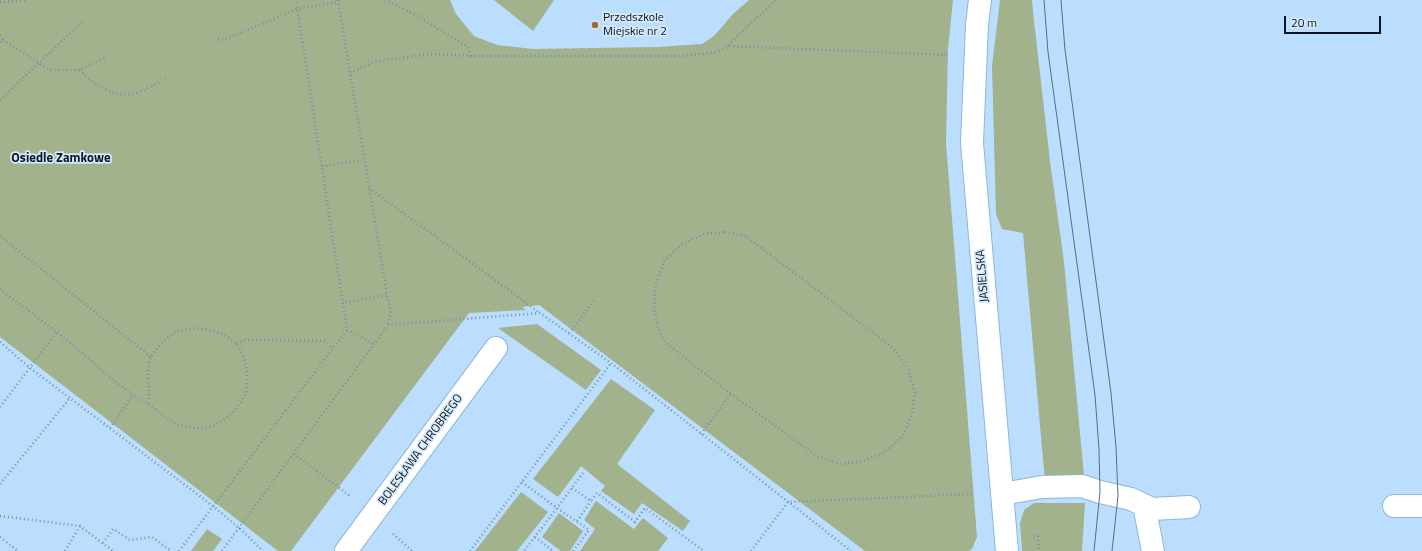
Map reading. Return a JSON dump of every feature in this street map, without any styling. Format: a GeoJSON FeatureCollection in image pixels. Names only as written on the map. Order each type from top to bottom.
{"type":"FeatureCollection","features":[{"type":"Feature","properties":{"kind":"street","name":"JASIELSKA"},"geometry":{"type":"LineString","coordinates":[[980,0],[977,25],[972,143],[991,494],[1007,551]]}},
{"type":"Feature","properties":{"kind":"street","name":"BOLESŁAWA CHROBREGO"},"geometry":{"type":"LineString","coordinates":[[346,551],[496,348]]}},
{"type":"Feature","properties":{"kind":"street"},"geometry":{"type":"LineString","coordinates":[[991,494],[1042,487],[1082,486],[1100,492],[1132,499],[1152,509],[1189,507]]}},
{"type":"Feature","properties":{"kind":"street"},"geometry":{"type":"LineString","coordinates":[[1144,505],[1153,551]]}},
{"type":"Feature","properties":{"kind":"street"},"geometry":{"type":"LineString","coordinates":[[1394,506],[1422,506]]}},
{"type":"Feature","properties":{"kind":"path"},"geometry":{"type":"LineString","coordinates":[[0,2],[28,0]]}},
{"type":"Feature","properties":{"kind":"path"},"geometry":{"type":"LineString","coordinates":[[179,551],[347,330],[296,0]]}},
{"type":"Feature","properties":{"kind":"path"},"geometry":{"type":"LineString","coordinates":[[385,0],[418,16],[468,47],[471,56]]}},
{"type":"Feature","properties":{"kind":"path"},"geometry":{"type":"LineString","coordinates":[[350,73],[378,61],[432,54],[471,56],[684,56],[716,52],[728,46],[776,0]]}},
{"type":"Feature","properties":{"kind":"path"},"geometry":{"type":"LineString","coordinates":[[218,39],[224,40],[297,9],[338,1],[387,295],[391,310],[388,325],[222,551]]}},
{"type":"Feature","properties":{"kind":"path"},"geometry":{"type":"LineString","coordinates":[[0,100],[84,20]]}},
{"type":"Feature","properties":{"kind":"path"},"geometry":{"type":"LineString","coordinates":[[0,35],[3,40],[50,70],[80,70],[106,57]]}},
{"type":"Feature","properties":{"kind":"path"},"geometry":{"type":"LineString","coordinates":[[0,43],[3,40]]}},
{"type":"Feature","properties":{"kind":"path"},"geometry":{"type":"LineString","coordinates":[[728,46],[952,55]]}},
{"type":"Feature","properties":{"kind":"path"},"geometry":{"type":"LineString","coordinates":[[80,70],[87,78],[101,88],[116,93],[132,94],[152,87],[166,77]]}},
{"type":"Feature","properties":{"kind":"path"},"geometry":{"type":"LineString","coordinates":[[322,166],[364,160]]}},
{"type":"Feature","properties":{"kind":"path"},"geometry":{"type":"LineString","coordinates":[[369,188],[611,363],[851,551]]}},
{"type":"Feature","properties":{"kind":"path"},"geometry":{"type":"LineString","coordinates":[[725,232],[746,236],[894,349],[908,369],[915,392],[912,414],[903,436],[884,453],[864,461],[840,464],[816,456],[731,394],[665,342],[657,325],[654,307],[656,284],[664,261],[682,244],[704,234],[725,232]]}},
{"type":"Feature","properties":{"kind":"path"},"geometry":{"type":"LineString","coordinates":[[0,236],[151,357]]}},
{"type":"Feature","properties":{"kind":"path"},"geometry":{"type":"LineString","coordinates":[[0,289],[57,332],[133,395],[148,404],[163,417],[178,424],[196,428],[212,427],[231,415],[245,394],[248,373],[244,358],[237,344],[225,335],[211,329],[191,329],[174,333],[158,347],[151,357],[149,380],[150,395],[148,404]]}},
{"type":"Feature","properties":{"kind":"path"},"geometry":{"type":"LineString","coordinates":[[342,303],[387,295]]}},
{"type":"Feature","properties":{"kind":"path"},"geometry":{"type":"LineString","coordinates":[[569,333],[595,300]]}},
{"type":"Feature","properties":{"kind":"path"},"geometry":{"type":"LineString","coordinates":[[388,325],[540,313]]}},
{"type":"Feature","properties":{"kind":"path"},"geometry":{"type":"LineString","coordinates":[[347,330],[374,344]]}},
{"type":"Feature","properties":{"kind":"path"},"geometry":{"type":"LineString","coordinates":[[0,407],[57,332]]}},
{"type":"Feature","properties":{"kind":"path"},"geometry":{"type":"LineString","coordinates":[[237,344],[244,340],[324,341],[333,348]]}},
{"type":"Feature","properties":{"kind":"path"},"geometry":{"type":"LineString","coordinates":[[0,342],[30,368],[213,506],[263,551]]}},
{"type":"Feature","properties":{"kind":"path"},"geometry":{"type":"LineString","coordinates":[[470,551],[611,363]]}},
{"type":"Feature","properties":{"kind":"path"},"geometry":{"type":"LineString","coordinates":[[701,434],[731,394]]}},
{"type":"Feature","properties":{"kind":"path"},"geometry":{"type":"LineString","coordinates":[[110,428],[133,395]]}},
{"type":"Feature","properties":{"kind":"path"},"geometry":{"type":"LineString","coordinates":[[0,484],[70,398]]}},
{"type":"Feature","properties":{"kind":"path"},"geometry":{"type":"LineString","coordinates":[[524,551],[583,473]]}},
{"type":"Feature","properties":{"kind":"path"},"geometry":{"type":"LineString","coordinates":[[522,482],[589,530],[573,551]]}},
{"type":"Feature","properties":{"kind":"path"},"geometry":{"type":"LineString","coordinates":[[572,488],[591,501]]}},
{"type":"Feature","properties":{"kind":"path"},"geometry":{"type":"LineString","coordinates":[[577,521],[598,493],[635,522],[645,508],[704,551]]}},
{"type":"Feature","properties":{"kind":"path"},"geometry":{"type":"LineString","coordinates":[[788,502],[991,494]]}},
{"type":"Feature","properties":{"kind":"path"},"geometry":{"type":"LineString","coordinates":[[751,551],[788,502]]}},
{"type":"Feature","properties":{"kind":"path"},"geometry":{"type":"LineString","coordinates":[[0,516],[80,526],[113,551]]}},
{"type":"Feature","properties":{"kind":"path"},"geometry":{"type":"LineString","coordinates":[[65,551],[80,526]]}},
{"type":"Feature","properties":{"kind":"path"},"geometry":{"type":"LineString","coordinates":[[103,543],[113,529],[130,540],[152,537],[171,551]]}},
{"type":"Feature","properties":{"kind":"path"},"geometry":{"type":"LineString","coordinates":[[535,536],[553,551]]}},
{"type":"Feature","properties":{"kind":"path"},"geometry":{"type":"LineString","coordinates":[[0,537],[18,551]]}},
{"type":"Feature","properties":{"kind":"green space"},"geometry":{"type":"Polygon","coordinates":[[[0,0],[450,0],[456,14],[474,36],[497,45],[533,49],[657,47],[702,44],[714,36],[733,14],[749,0],[953,0],[948,48],[946,143],[977,537],[972,549],[969,551],[865,551],[539,305],[522,307],[526,310],[469,313],[291,551],[278,551],[0,337],[0,0]]]}},
{"type":"Feature","properties":{"kind":"green space"},"geometry":{"type":"Polygon","coordinates":[[[494,0],[554,0],[533,31],[494,0]]]}},
{"type":"Feature","properties":{"kind":"green space"},"geometry":{"type":"Polygon","coordinates":[[[1000,0],[1032,0],[1050,161],[1064,262],[1084,476],[1045,482],[1023,233],[1002,229],[996,214],[992,66],[1000,0]]]}},
{"type":"Feature","properties":{"kind":"green space"},"geometry":{"type":"Polygon","coordinates":[[[537,324],[601,370],[586,390],[498,328],[537,324]]]}},
{"type":"Feature","properties":{"kind":"green space"},"geometry":{"type":"Polygon","coordinates":[[[611,379],[655,410],[617,464],[690,521],[683,531],[642,503],[634,514],[601,491],[605,486],[581,466],[558,497],[533,479],[611,379]]]}},
{"type":"Feature","properties":{"kind":"green space"},"geometry":{"type":"Polygon","coordinates":[[[521,492],[548,512],[517,551],[475,551],[521,492]]]}},
{"type":"Feature","properties":{"kind":"green space"},"geometry":{"type":"Polygon","coordinates":[[[596,501],[634,529],[643,518],[668,538],[658,551],[580,551],[595,529],[584,520],[596,501]]]}},
{"type":"Feature","properties":{"kind":"green space"},"geometry":{"type":"Polygon","coordinates":[[[1034,503],[1085,503],[1082,551],[1022,551],[1020,523],[1024,510],[1034,503]]]}},
{"type":"Feature","properties":{"kind":"green space"},"geometry":{"type":"Polygon","coordinates":[[[559,513],[583,531],[570,551],[561,551],[542,537],[559,513]]]}},
{"type":"Feature","properties":{"kind":"green space"},"geometry":{"type":"Polygon","coordinates":[[[207,529],[222,539],[213,551],[191,551],[207,529]]]}},
{"type":"Feature","properties":{"kind":"tram line"},"geometry":{"type":"LineString","coordinates":[[1044,0],[1048,52],[1095,395],[1099,449],[1100,492],[1094,551]]}},
{"type":"Feature","properties":{"kind":"tram line"},"geometry":{"type":"LineString","coordinates":[[1061,0],[1065,50],[1111,393],[1116,447],[1118,496],[1112,551]]}},
{"type":"Feature","properties":{"kind":"place","name":"Przedszkole Miejskie nr 2"},"geometry":{"type":"Point","coordinates":[595,25]}},
{"type":"Feature","properties":{"kind":"district","name":"Osiedle Zamkowe"},"geometry":{"type":"Point","coordinates":[61,159]}}]}
